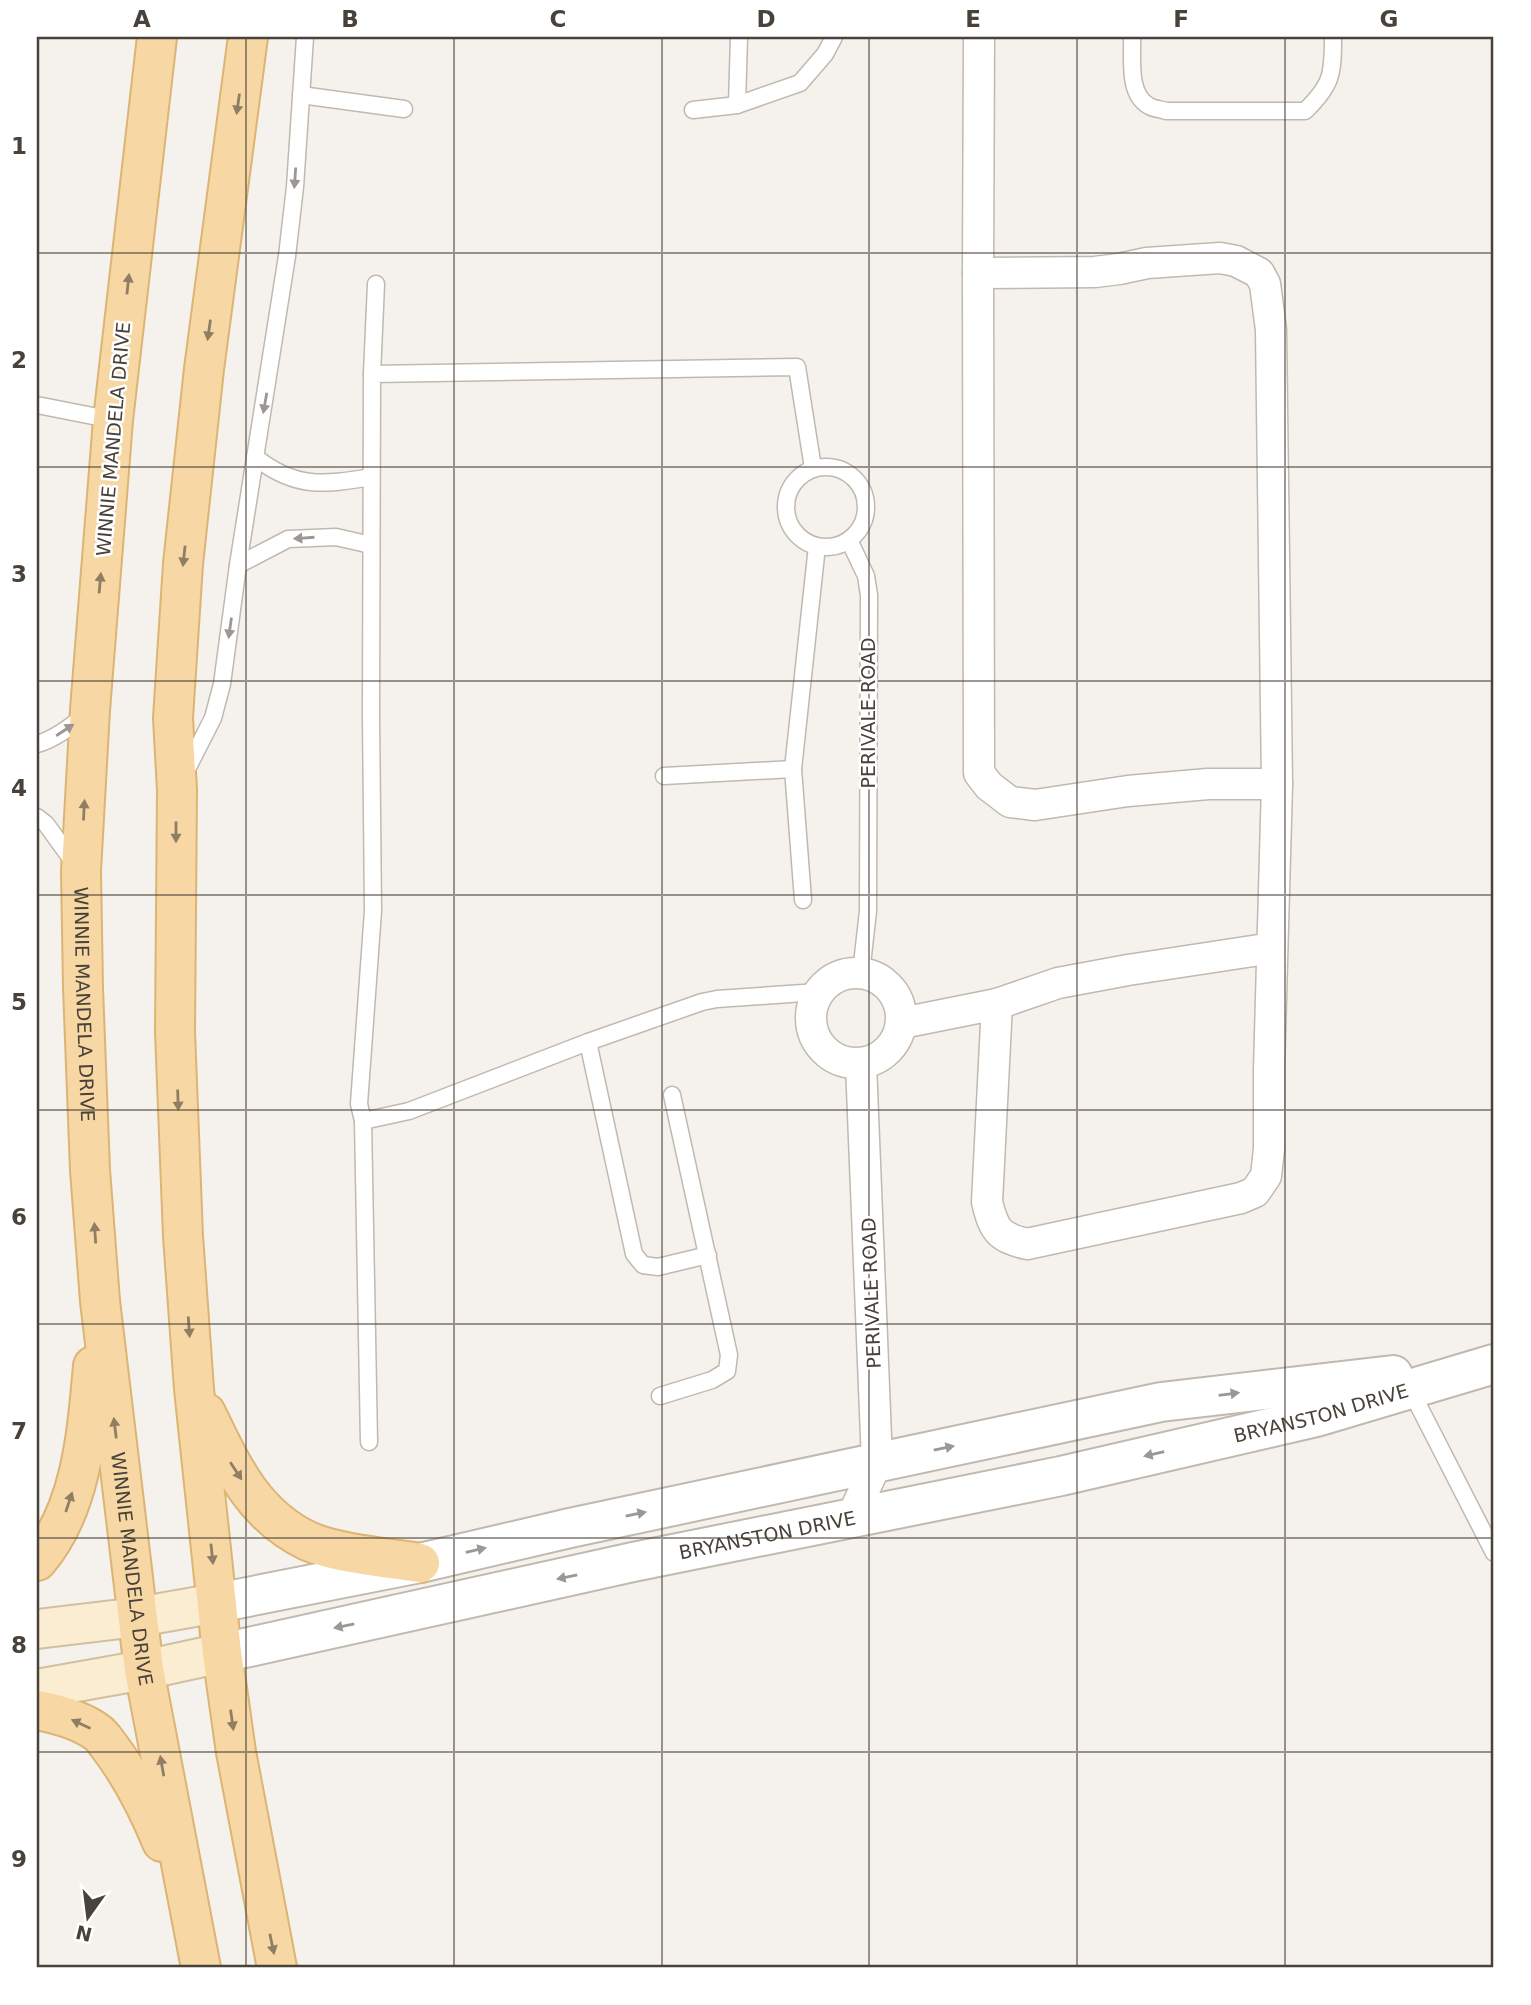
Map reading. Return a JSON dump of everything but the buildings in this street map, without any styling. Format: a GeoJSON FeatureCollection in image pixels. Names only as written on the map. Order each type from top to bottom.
{"type":"FeatureCollection","features":[{"type":"Feature","properties":{"kind":"main road","name":"WINNIE MANDELA DRIVE"},"geometry":{"type":"LineString","coordinates":[[156,37],[113,419],[80,871],[87,1115],[100,1301],[144,1670],[201,1968]]}},
{"type":"Feature","properties":{"kind":"main road"},"geometry":{"type":"LineString","coordinates":[[248,37],[204,369],[183,564],[173,718],[177,790],[175,1032],[183,1236],[194,1389],[222,1653],[236,1752],[277,1968]]}},
{"type":"Feature","properties":{"kind":"main road"},"geometry":{"type":"LineString","coordinates":[[37,1561],[49,1547],[62,1524],[83,1451],[100,1301]]}},
{"type":"Feature","properties":{"kind":"main road"},"geometry":{"type":"LineString","coordinates":[[194,1389],[232,1465],[262,1509],[283,1526],[310,1542],[345,1551],[420,1563]]}},
{"type":"Feature","properties":{"kind":"main road","name":"BRYANSTON DRIVE"},"geometry":{"type":"LineString","coordinates":[[37,1629],[138,1617],[218,1603]]}},
{"type":"Feature","properties":{"kind":"main road","name":"BRYANSTON DRIVE"},"geometry":{"type":"LineString","coordinates":[[37,1689],[222,1653]]}},
{"type":"Feature","properties":{"kind":"main road"},"geometry":{"type":"LineString","coordinates":[[37,1710],[58,1714],[100,1734],[123,1764],[152,1820],[188,1905]]}},
{"type":"Feature","properties":{"kind":"street"},"geometry":{"type":"LineString","coordinates":[[979,37],[979,773],[989,786],[1010,802],[1035,805],[1128,791],[1194,785],[1277,785]]}},
{"type":"Feature","properties":{"kind":"street"},"geometry":{"type":"LineString","coordinates":[[978,273],[1119,270],[1147,263],[1220,258],[1236,261],[1259,273],[1265,284],[1271,330],[1277,785],[1269,1149],[1266,1177],[1255,1192],[1241,1198],[1027,1244],[1002,1236],[995,1227],[987,1202],[997,1003]]}},
{"type":"Feature","properties":{"kind":"street"},"geometry":{"type":"LineString","coordinates":[[902,1023],[997,1003],[1058,983],[1272,948]]}},
{"type":"Feature","properties":{"kind":"street"},"geometry":{"type":"LineString","coordinates":[[861,973],[885,982],[895,994],[901,1008],[902,1023],[898,1038],[889,1051],[876,1060],[861,1064],[845,1063],[832,1057],[821,1047],[813,1034],[810,1020],[818,992],[842,975],[861,973]]}},
{"type":"Feature","properties":{"kind":"street","name":"PERIVALE ROAD"},"geometry":{"type":"LineString","coordinates":[[852,1517],[877,1462],[861,1064]]}},
{"type":"Feature","properties":{"kind":"street","name":"BRYANSTON DRIVE"},"geometry":{"type":"LineString","coordinates":[[218,1603],[420,1563],[583,1525],[1161,1402],[1494,1364]]}},
{"type":"Feature","properties":{"kind":"street","name":"BRYANSTON DRIVE"},"geometry":{"type":"LineString","coordinates":[[222,1653],[633,1562],[1061,1476],[1316,1417],[1494,1364]]}},
{"type":"Feature","properties":{"kind":"lane"},"geometry":{"type":"LineString","coordinates":[[177,790],[213,718],[222,684],[238,565],[288,256],[305,37]]}},
{"type":"Feature","properties":{"kind":"lane"},"geometry":{"type":"LineString","coordinates":[[737,105],[739,37]]}},
{"type":"Feature","properties":{"kind":"lane"},"geometry":{"type":"LineString","coordinates":[[693,110],[737,105],[800,83],[825,54],[834,37]]}},
{"type":"Feature","properties":{"kind":"lane"},"geometry":{"type":"LineString","coordinates":[[1132,37],[1133,83],[1148,106],[1166,111],[1305,111],[1322,95],[1330,79],[1334,56],[1333,37]]}},
{"type":"Feature","properties":{"kind":"lane"},"geometry":{"type":"LineString","coordinates":[[301,95],[404,109]]}},
{"type":"Feature","properties":{"kind":"lane"},"geometry":{"type":"LineString","coordinates":[[369,1442],[363,1121],[359,1104],[373,911],[371,477],[376,284]]}},
{"type":"Feature","properties":{"kind":"lane"},"geometry":{"type":"LineString","coordinates":[[372,374],[797,367],[813,468]]}},
{"type":"Feature","properties":{"kind":"lane"},"geometry":{"type":"LineString","coordinates":[[37,405],[113,419]]}},
{"type":"Feature","properties":{"kind":"lane"},"geometry":{"type":"LineString","coordinates":[[255,457],[270,470],[286,478],[313,483],[337,483],[371,477]]}},
{"type":"Feature","properties":{"kind":"lane"},"geometry":{"type":"LineString","coordinates":[[813,468],[839,469],[851,475],[866,498],[862,524],[855,536],[844,544],[817,546],[795,533],[788,521],[787,496],[802,474],[813,468]]}},
{"type":"Feature","properties":{"kind":"lane"},"geometry":{"type":"LineString","coordinates":[[238,565],[288,539],[336,537],[372,545]]}},
{"type":"Feature","properties":{"kind":"lane","name":"PERIVALE ROAD"},"geometry":{"type":"LineString","coordinates":[[849,540],[866,576],[869,595],[867,911],[861,973]]}},
{"type":"Feature","properties":{"kind":"lane"},"geometry":{"type":"LineString","coordinates":[[803,900],[793,769],[817,546]]}},
{"type":"Feature","properties":{"kind":"lane"},"geometry":{"type":"LineString","coordinates":[[37,744],[69,728],[90,710]]}},
{"type":"Feature","properties":{"kind":"lane"},"geometry":{"type":"LineString","coordinates":[[664,776],[793,769]]}},
{"type":"Feature","properties":{"kind":"lane"},"geometry":{"type":"LineString","coordinates":[[37,817],[46,824],[80,871]]}},
{"type":"Feature","properties":{"kind":"lane"},"geometry":{"type":"LineString","coordinates":[[363,1121],[409,1111],[588,1042],[702,1002],[818,992]]}},
{"type":"Feature","properties":{"kind":"lane"},"geometry":{"type":"LineString","coordinates":[[588,1042],[634,1254],[643,1265],[658,1267],[708,1255]]}},
{"type":"Feature","properties":{"kind":"lane"},"geometry":{"type":"LineString","coordinates":[[660,1396],[712,1380],[727,1371],[729,1355],[673,1096]]}},
{"type":"Feature","properties":{"kind":"lane"},"geometry":{"type":"LineString","coordinates":[[1410,1389],[1494,1553]]}}]}
